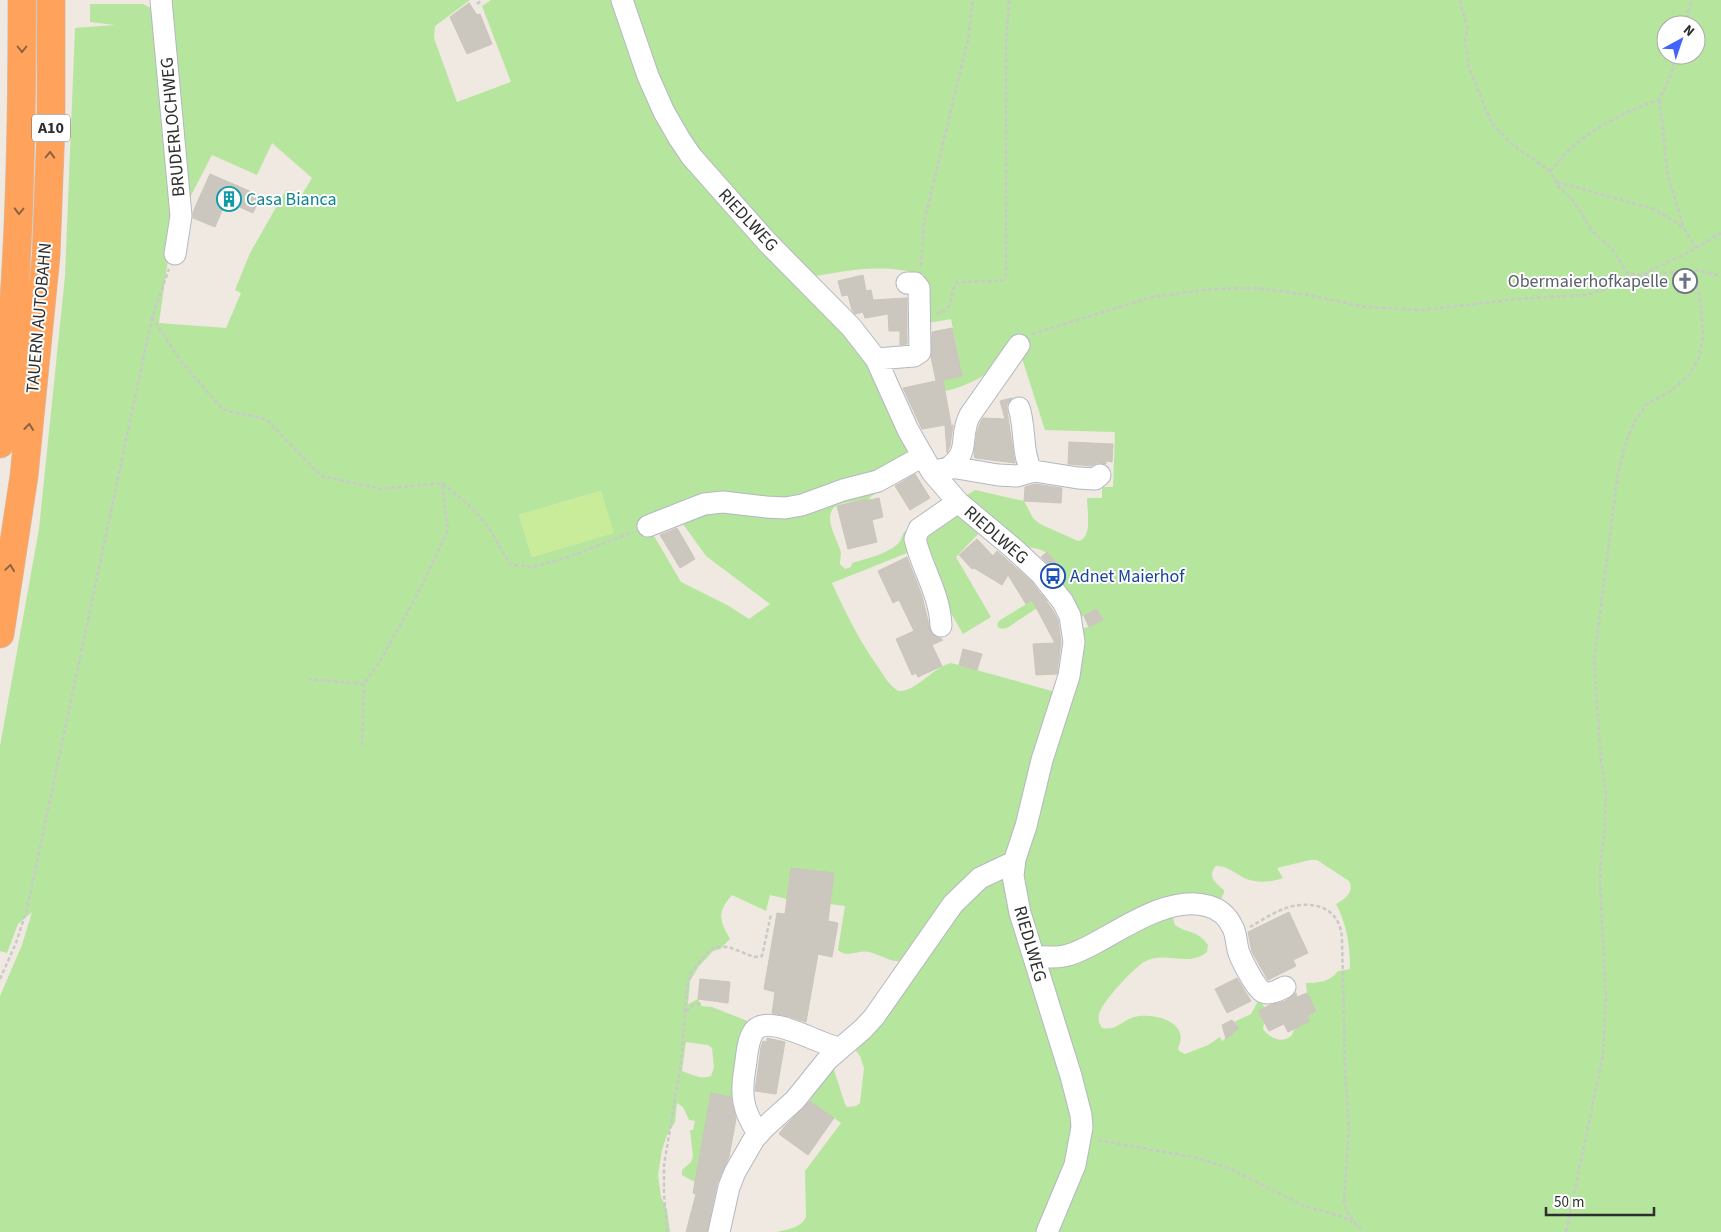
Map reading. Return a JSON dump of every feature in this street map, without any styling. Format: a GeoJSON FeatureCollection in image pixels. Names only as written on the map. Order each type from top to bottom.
{"type":"FeatureCollection","features":[{"type":"Feature","properties":{"kind":"highway","name":"TAUERN AUTOBAHN"},"geometry":{"type":"LineString","coordinates":[[0,444],[17,247],[22,122],[22,0]]}},
{"type":"Feature","properties":{"kind":"highway","name":"TAUERN AUTOBAHN"},"geometry":{"type":"LineString","coordinates":[[0,634],[24,476],[46,256],[51,126],[51,0]]}},
{"type":"Feature","properties":{"kind":"street","name":"BRUDERLOCHWEG"},"geometry":{"type":"LineString","coordinates":[[161,0],[181,216],[175,254]]}},
{"type":"Feature","properties":{"kind":"street","name":"RIEDLWEG"},"geometry":{"type":"LineString","coordinates":[[622,0],[648,76],[664,112],[691,156],[768,243],[851,327],[876,359],[908,430],[958,502],[1013,548],[1045,579],[1064,602],[1070,616],[1073,628],[1073,656],[1042,760],[1026,826],[1014,862],[1013,876],[1014,890],[1020,913],[1071,1076],[1081,1115],[1081,1137],[1075,1165],[1047,1232]]}},
{"type":"Feature","properties":{"kind":"street"},"geometry":{"type":"LineString","coordinates":[[876,359],[918,354],[920,352],[920,318],[913,285]]}},
{"type":"Feature","properties":{"kind":"street"},"geometry":{"type":"LineString","coordinates":[[648,526],[704,504],[723,502],[785,508],[802,505],[843,490],[934,465],[962,454],[965,428],[970,415],[1020,345]]}},
{"type":"Feature","properties":{"kind":"street"},"geometry":{"type":"LineString","coordinates":[[1019,408],[1026,458],[1032,472]]}},
{"type":"Feature","properties":{"kind":"street"},"geometry":{"type":"LineString","coordinates":[[934,465],[1012,476],[1032,472],[1095,479],[1100,474]]}},
{"type":"Feature","properties":{"kind":"street"},"geometry":{"type":"LineString","coordinates":[[941,626],[940,610],[935,593],[915,539],[919,529],[958,502]]}},
{"type":"Feature","properties":{"kind":"street"},"geometry":{"type":"LineString","coordinates":[[719,1232],[734,1172],[758,1133],[795,1100],[823,1064],[874,1017],[953,904],[980,878],[1014,862]]}},
{"type":"Feature","properties":{"kind":"street"},"geometry":{"type":"LineString","coordinates":[[1034,956],[1064,956],[1088,947],[1149,915],[1178,905],[1198,903],[1226,915],[1236,934],[1239,954],[1258,988],[1263,992],[1276,992],[1284,987]]}},
{"type":"Feature","properties":{"kind":"street"},"geometry":{"type":"LineString","coordinates":[[758,1133],[747,1115],[742,1095],[742,1082],[750,1041],[754,1031],[762,1025],[771,1025],[806,1035],[833,1047],[840,1048]]}},
{"type":"Feature","properties":{"kind":"path"},"geometry":{"type":"LineString","coordinates":[[477,4],[482,0]]}},
{"type":"Feature","properties":{"kind":"path"},"geometry":{"type":"LineString","coordinates":[[913,285],[924,222],[968,40],[973,0]]}},
{"type":"Feature","properties":{"kind":"path"},"geometry":{"type":"LineString","coordinates":[[920,318],[941,313],[948,309],[957,282],[997,281],[1003,280],[1006,276],[1006,47],[1008,0]]}},
{"type":"Feature","properties":{"kind":"path"},"geometry":{"type":"LineString","coordinates":[[1460,0],[1467,28],[1465,42],[1469,68],[1492,124],[1513,145],[1550,171],[1556,182],[1570,197],[1591,230],[1612,249],[1628,274],[1641,275],[1697,270],[1721,276]]}},
{"type":"Feature","properties":{"kind":"path"},"geometry":{"type":"LineString","coordinates":[[1687,15],[1692,0]]}},
{"type":"Feature","properties":{"kind":"path"},"geometry":{"type":"LineString","coordinates":[[1673,65],[1672,73],[1659,100],[1667,171],[1683,227],[1696,248]]}},
{"type":"Feature","properties":{"kind":"path"},"geometry":{"type":"LineString","coordinates":[[1550,171],[1570,148],[1602,126],[1639,106],[1659,100]]}},
{"type":"Feature","properties":{"kind":"path"},"geometry":{"type":"LineString","coordinates":[[1556,182],[1654,209],[1683,227]]}},
{"type":"Feature","properties":{"kind":"path"},"geometry":{"type":"LineString","coordinates":[[1020,345],[1032,333],[1152,297],[1213,289],[1258,288],[1303,294],[1366,307],[1423,310],[1516,299],[1586,295],[1618,285],[1641,275],[1696,248],[1721,233]]}},
{"type":"Feature","properties":{"kind":"path"},"geometry":{"type":"LineString","coordinates":[[0,979],[16,943],[27,909],[152,317],[175,254]]}},
{"type":"Feature","properties":{"kind":"path"},"geometry":{"type":"LineString","coordinates":[[1566,1232],[1603,1055],[1606,997],[1600,883],[1606,792],[1600,752],[1594,661],[1618,472],[1627,440],[1635,421],[1646,406],[1672,390],[1689,375],[1699,358],[1703,336],[1701,303],[1697,285],[1689,270]]}},
{"type":"Feature","properties":{"kind":"path"},"geometry":{"type":"LineString","coordinates":[[152,317],[181,361],[223,410],[266,419],[321,476],[382,489],[442,483],[486,524],[510,564],[531,567],[566,558],[648,526]]}},
{"type":"Feature","properties":{"kind":"path"},"geometry":{"type":"LineString","coordinates":[[362,745],[364,684],[380,661],[416,597],[448,530],[442,483]]}},
{"type":"Feature","properties":{"kind":"path"},"geometry":{"type":"LineString","coordinates":[[308,679],[364,684]]}},
{"type":"Feature","properties":{"kind":"path"},"geometry":{"type":"LineString","coordinates":[[1236,934],[1288,908],[1301,905],[1313,905],[1326,909],[1334,914],[1340,924],[1342,931],[1345,1070],[1349,1128],[1344,1199],[1345,1210],[1363,1232]]}},
{"type":"Feature","properties":{"kind":"path"},"geometry":{"type":"LineString","coordinates":[[667,1232],[664,1172],[681,1063],[688,979],[696,964],[715,947],[729,947],[754,957],[762,956],[771,914]]}},
{"type":"Feature","properties":{"kind":"path"},"geometry":{"type":"LineString","coordinates":[[686,1012],[692,1006],[701,1003]]}},
{"type":"Feature","properties":{"kind":"path"},"geometry":{"type":"LineString","coordinates":[[1081,1137],[1198,1158],[1230,1169],[1304,1206],[1341,1216],[1355,1224]]}},
{"type":"Feature","properties":{"kind":"green space"},"geometry":{"type":"Polygon","coordinates":[[[168,0],[470,0],[435,26],[434,38],[457,102],[511,82],[482,6],[491,0],[618,0],[654,97],[670,133],[671,141],[684,162],[696,169],[865,350],[880,376],[896,417],[916,455],[871,480],[794,503],[718,497],[685,505],[647,521],[681,582],[729,606],[749,619],[770,604],[706,556],[678,517],[707,508],[728,506],[781,513],[800,510],[821,501],[876,487],[890,478],[893,483],[870,497],[870,500],[866,501],[865,499],[838,505],[833,509],[830,519],[841,551],[840,564],[845,569],[851,567],[852,563],[891,549],[900,541],[905,531],[912,538],[914,548],[912,551],[832,583],[859,637],[887,680],[898,691],[904,691],[944,665],[951,663],[1059,693],[1031,786],[1020,834],[1015,845],[1000,861],[977,876],[954,896],[908,960],[897,961],[865,951],[845,954],[838,950],[845,906],[830,904],[833,873],[791,868],[787,899],[770,895],[766,911],[732,895],[727,901],[721,916],[730,939],[720,949],[713,951],[699,966],[690,981],[688,1004],[698,999],[702,1006],[712,1007],[750,1022],[752,1028],[746,1048],[737,1098],[711,1094],[695,1182],[682,1175],[682,1170],[691,1162],[693,1156],[690,1130],[693,1130],[695,1121],[689,1120],[683,1107],[677,1103],[675,1122],[667,1135],[662,1150],[658,1175],[661,1197],[667,1209],[670,1232],[0,1232],[0,996],[22,945],[32,912],[18,924],[7,953],[0,951],[0,746],[39,529],[65,276],[75,28],[115,25],[90,22],[90,4],[143,4],[155,10],[155,23],[158,23],[162,44],[171,133],[174,228],[159,323],[226,328],[241,293],[235,290],[250,253],[286,190],[301,196],[312,178],[272,143],[257,175],[212,155],[186,205],[168,0]],[[601,491],[519,515],[532,557],[613,533],[601,491]],[[686,1042],[682,1071],[700,1077],[711,1076],[714,1067],[712,1048],[708,1045],[686,1042]]]}},
{"type":"Feature","properties":{"kind":"green space"},"geometry":{"type":"Polygon","coordinates":[[[627,0],[1721,0],[1721,1232],[1051,1232],[1071,1185],[1081,1153],[1084,1120],[1083,1102],[1047,988],[1045,978],[1047,969],[1073,959],[1144,922],[1183,910],[1173,918],[1175,925],[1200,936],[1208,945],[1207,952],[1200,956],[1186,959],[1156,958],[1148,960],[1136,968],[1120,984],[1101,1008],[1099,1023],[1102,1028],[1115,1027],[1134,1017],[1151,1016],[1160,1018],[1175,1025],[1181,1039],[1179,1051],[1185,1054],[1208,1045],[1220,1037],[1222,1041],[1239,1028],[1234,1022],[1251,1014],[1259,999],[1265,1008],[1258,1011],[1264,1023],[1263,1029],[1272,1037],[1283,1040],[1291,1036],[1298,1026],[1309,1021],[1307,1016],[1316,1011],[1307,993],[1306,983],[1323,981],[1331,978],[1338,971],[1350,969],[1347,935],[1336,904],[1348,895],[1351,885],[1349,881],[1317,860],[1277,868],[1283,878],[1266,882],[1250,880],[1225,867],[1216,866],[1212,873],[1213,879],[1224,890],[1218,905],[1195,900],[1170,904],[1144,914],[1094,940],[1071,949],[1052,952],[1037,945],[1029,933],[1019,899],[1018,876],[1020,859],[1078,658],[1078,629],[1089,627],[1103,620],[1097,610],[1076,619],[1064,595],[1051,578],[1061,568],[1052,558],[1041,550],[1015,543],[987,522],[962,498],[975,490],[1024,501],[1033,518],[1040,524],[1078,541],[1083,539],[1086,535],[1088,523],[1087,498],[1102,498],[1102,487],[1113,487],[1115,432],[1045,430],[1019,349],[1020,340],[999,365],[985,375],[945,391],[943,380],[962,376],[951,319],[928,323],[929,310],[924,275],[894,269],[866,269],[809,277],[740,207],[701,162],[665,105],[642,51],[627,0]]]}},
{"type":"Feature","properties":{"kind":"green space"},"geometry":{"type":"Polygon","coordinates":[[[601,491],[614,533],[532,557],[519,515],[601,491]]]}},
{"type":"Feature","properties":{"kind":"green space"},"geometry":{"type":"Polygon","coordinates":[[[955,511],[982,530],[956,557],[991,617],[963,634],[944,601],[922,532],[955,511]]]}},
{"type":"Feature","properties":{"kind":"green space"},"geometry":{"type":"Polygon","coordinates":[[[1048,591],[1063,613],[1069,640],[1068,658],[1062,621],[1051,600],[1007,628],[1002,629],[997,624],[1000,620],[1048,591]]]}},
{"type":"Feature","properties":{"kind":"green space"},"geometry":{"type":"Polygon","coordinates":[[[1002,875],[1079,1127],[1039,1232],[777,1232],[798,1226],[804,1221],[806,1217],[805,1171],[841,1123],[805,1097],[833,1067],[847,1107],[856,1106],[860,1103],[864,1068],[860,1056],[851,1044],[957,904],[1002,875]]]}},
{"type":"Feature","properties":{"kind":"building"},"geometry":{"type":"Polygon","coordinates":[[[469,3],[477,15],[480,14],[492,44],[467,54],[450,17],[469,3]]]}},
{"type":"Feature","properties":{"kind":"building","name":"Casa Bianca"},"geometry":{"type":"Polygon","coordinates":[[[210,174],[261,196],[253,213],[226,201],[215,227],[193,218],[193,212],[210,174]]]}},
{"type":"Feature","properties":{"kind":"building"},"geometry":{"type":"Polygon","coordinates":[[[863,275],[866,291],[871,290],[873,300],[907,298],[907,344],[900,345],[900,331],[889,331],[888,314],[865,318],[863,312],[855,314],[852,310],[848,295],[842,296],[838,281],[863,275]]]}},
{"type":"Feature","properties":{"kind":"building"},"geometry":{"type":"Polygon","coordinates":[[[952,328],[962,376],[943,380],[951,424],[922,429],[903,388],[936,381],[931,357],[932,332],[952,328]]]}},
{"type":"Feature","properties":{"kind":"building"},"geometry":{"type":"Polygon","coordinates":[[[1012,398],[1007,404],[1007,411],[1015,463],[975,458],[977,432],[981,421],[983,418],[1005,419],[1000,401],[1012,398]]]}},
{"type":"Feature","properties":{"kind":"building"},"geometry":{"type":"Polygon","coordinates":[[[945,425],[953,425],[947,453],[945,425]]]}},
{"type":"Feature","properties":{"kind":"building"},"geometry":{"type":"Polygon","coordinates":[[[1069,442],[1113,444],[1112,462],[1106,461],[1106,464],[1098,463],[1091,466],[1068,464],[1069,442]]]}},
{"type":"Feature","properties":{"kind":"building"},"geometry":{"type":"Polygon","coordinates":[[[915,474],[930,498],[910,510],[895,486],[915,474]]]}},
{"type":"Feature","properties":{"kind":"building"},"geometry":{"type":"Polygon","coordinates":[[[1035,484],[1062,488],[1061,503],[1024,501],[1025,487],[1035,484]]]}},
{"type":"Feature","properties":{"kind":"building"},"geometry":{"type":"Polygon","coordinates":[[[879,498],[883,517],[872,520],[877,542],[848,549],[837,506],[879,498]]]}},
{"type":"Feature","properties":{"kind":"building"},"geometry":{"type":"Polygon","coordinates":[[[677,528],[695,559],[680,568],[660,535],[677,528]]]}},
{"type":"Feature","properties":{"kind":"building"},"geometry":{"type":"Polygon","coordinates":[[[977,539],[993,556],[997,551],[1032,582],[1052,609],[1058,620],[1061,642],[1057,674],[1036,675],[1033,644],[1055,643],[1032,600],[1026,604],[1008,575],[1002,585],[974,568],[972,569],[959,555],[977,539]]]}},
{"type":"Feature","properties":{"kind":"building"},"geometry":{"type":"Polygon","coordinates":[[[1047,552],[1057,564],[1052,568],[1041,557],[1047,552]]]}},
{"type":"Feature","properties":{"kind":"building"},"geometry":{"type":"Polygon","coordinates":[[[907,557],[922,596],[931,633],[943,640],[932,645],[942,666],[918,677],[916,673],[912,675],[896,639],[914,631],[899,600],[893,603],[878,571],[907,557]]]}},
{"type":"Feature","properties":{"kind":"building"},"geometry":{"type":"Polygon","coordinates":[[[1097,609],[1103,620],[1089,627],[1084,616],[1097,609]]]}},
{"type":"Feature","properties":{"kind":"building"},"geometry":{"type":"Polygon","coordinates":[[[963,649],[982,654],[977,670],[959,665],[963,649]]]}},
{"type":"Feature","properties":{"kind":"building"},"geometry":{"type":"Polygon","coordinates":[[[791,868],[834,873],[828,921],[838,923],[832,957],[818,954],[806,1022],[772,1013],[775,992],[764,989],[777,913],[785,914],[791,868]]]}},
{"type":"Feature","properties":{"kind":"building"},"geometry":{"type":"Polygon","coordinates":[[[1289,912],[1308,953],[1293,960],[1296,966],[1268,980],[1252,952],[1248,932],[1289,912]]]}},
{"type":"Feature","properties":{"kind":"building"},"geometry":{"type":"Polygon","coordinates":[[[1237,978],[1251,1001],[1227,1013],[1215,989],[1237,978]]]}},
{"type":"Feature","properties":{"kind":"building"},"geometry":{"type":"Polygon","coordinates":[[[700,979],[730,982],[728,1003],[698,999],[700,979]]]}},
{"type":"Feature","properties":{"kind":"building"},"geometry":{"type":"Polygon","coordinates":[[[1296,993],[1297,997],[1307,993],[1316,1011],[1307,1016],[1310,1021],[1288,1032],[1284,1024],[1269,1031],[1258,1011],[1285,1001],[1296,993]]]}},
{"type":"Feature","properties":{"kind":"building"},"geometry":{"type":"Polygon","coordinates":[[[1232,1020],[1239,1028],[1226,1039],[1222,1025],[1232,1020]]]}},
{"type":"Feature","properties":{"kind":"building"},"geometry":{"type":"Polygon","coordinates":[[[767,1038],[785,1042],[776,1094],[755,1091],[761,1047],[763,1041],[767,1042],[767,1038]]]}},
{"type":"Feature","properties":{"kind":"building"},"geometry":{"type":"Polygon","coordinates":[[[711,1093],[731,1097],[736,1119],[729,1157],[717,1184],[707,1232],[686,1232],[696,1194],[693,1193],[711,1093]]]}},
{"type":"Feature","properties":{"kind":"building"},"geometry":{"type":"Polygon","coordinates":[[[810,1101],[834,1118],[808,1155],[779,1134],[810,1101]]]}},
{"type":"Feature","properties":{"kind":"place","name":"Casa Bianca"},"geometry":{"type":"Point","coordinates":[229,199]}},
{"type":"Feature","properties":{"kind":"place","name":"Obermaierhofkapelle"},"geometry":{"type":"Point","coordinates":[1685,281]}},
{"type":"Feature","properties":{"kind":"place","name":"Adnet Maierhof"},"geometry":{"type":"Point","coordinates":[1053,576]}}]}
